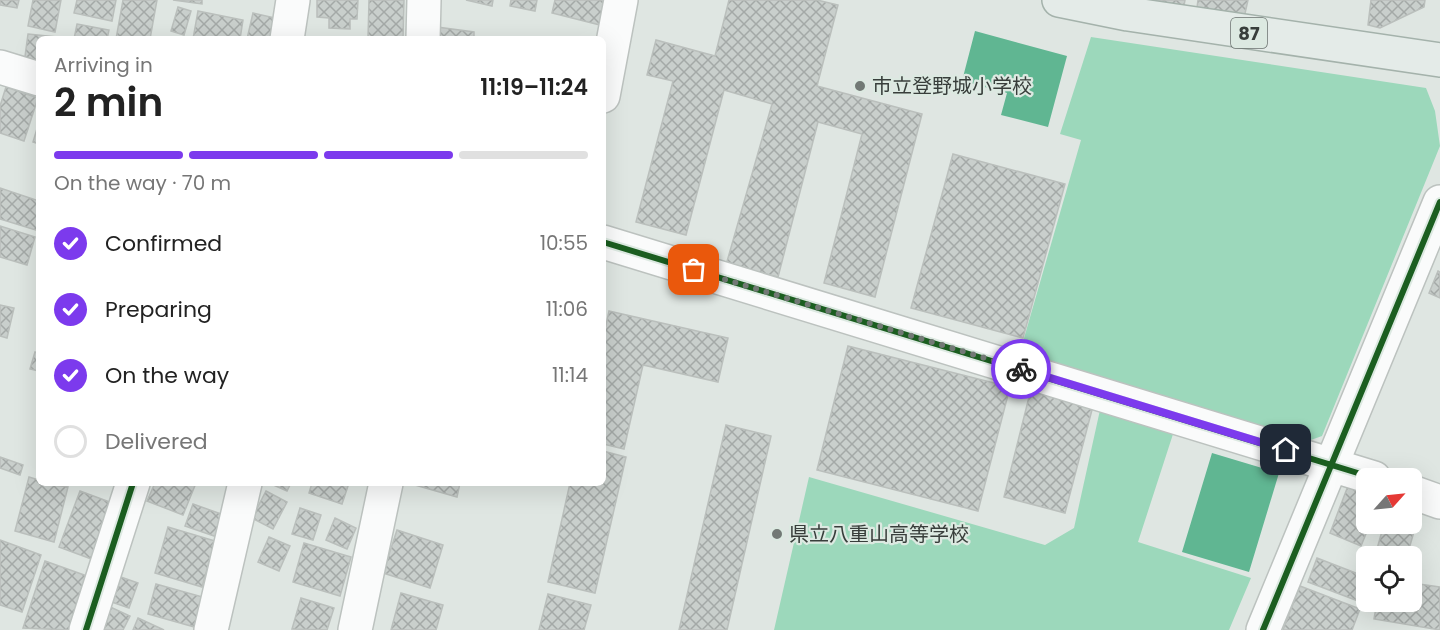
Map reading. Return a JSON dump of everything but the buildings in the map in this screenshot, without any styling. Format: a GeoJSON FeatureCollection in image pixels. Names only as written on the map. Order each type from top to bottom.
{"type":"FeatureCollection","features":[{"type":"Feature","properties":{"kind":"main road","name":"87"},"geometry":{"type":"LineString","coordinates":[[1059,0],[1128,14],[1440,60]]}},
{"type":"Feature","properties":{"kind":"street"},"geometry":{"type":"LineString","coordinates":[[287,36],[293,0]]}},
{"type":"Feature","properties":{"kind":"street"},"geometry":{"type":"LineString","coordinates":[[423,36],[424,0]]}},
{"type":"Feature","properties":{"kind":"street"},"geometry":{"type":"LineString","coordinates":[[606,80],[621,0]]}},
{"type":"Feature","properties":{"kind":"street"},"geometry":{"type":"LineString","coordinates":[[0,67],[36,78]]}},
{"type":"Feature","properties":{"kind":"street"},"geometry":{"type":"LineString","coordinates":[[1263,630],[1440,202]]}},
{"type":"Feature","properties":{"kind":"street"},"geometry":{"type":"LineString","coordinates":[[606,243],[1356,472]]}},
{"type":"Feature","properties":{"kind":"street"},"geometry":{"type":"LineString","coordinates":[[86,630],[132,486]]}},
{"type":"Feature","properties":{"kind":"street"},"geometry":{"type":"LineString","coordinates":[[211,630],[244,486]]}},
{"type":"Feature","properties":{"kind":"street"},"geometry":{"type":"LineString","coordinates":[[355,630],[385,486]]}},
{"type":"Feature","properties":{"kind":"street"},"geometry":{"type":"LineString","coordinates":[[1422,496],[1440,502]]}},
{"type":"Feature","properties":{"kind":"shaded area"},"geometry":{"type":"Polygon","coordinates":[[[975,31],[1067,56],[1048,127],[1001,115],[1007,93],[962,81],[975,31]]]}},
{"type":"Feature","properties":{"kind":"shaded area"},"geometry":{"type":"Polygon","coordinates":[[[1091,37],[1426,88],[1435,111],[1440,146],[1322,436],[1308,441],[1018,359],[1081,140],[1060,134],[1091,37]]]}},
{"type":"Feature","properties":{"kind":"shaded area"},"geometry":{"type":"Polygon","coordinates":[[[1100,410],[1174,431],[1138,542],[1251,578],[1229,630],[774,630],[809,477],[1045,545],[1074,528],[1100,410]]]}},
{"type":"Feature","properties":{"kind":"shaded area"},"geometry":{"type":"Polygon","coordinates":[[[1212,453],[1279,473],[1249,572],[1182,552],[1212,453]]]}},
{"type":"Feature","properties":{"kind":"cycle path"},"geometry":{"type":"LineString","coordinates":[[1263,630],[1440,202]]}},
{"type":"Feature","properties":{"kind":"cycle path"},"geometry":{"type":"LineString","coordinates":[[606,243],[1356,472]]}},
{"type":"Feature","properties":{"kind":"cycle path"},"geometry":{"type":"LineString","coordinates":[[86,630],[132,486]]}},
{"type":"Feature","properties":{"kind":"way so far"},"geometry":{"type":"LineString","coordinates":[[694,270],[1021,369]]}},
{"type":"Feature","properties":{"kind":"place","name":"市立登野城小学校"},"geometry":{"type":"Point","coordinates":[860,86]}},
{"type":"Feature","properties":{"kind":"place","name":"県立八重山高等学校"},"geometry":{"type":"Point","coordinates":[777,534]}},
{"type":"Feature","properties":{"kind":"route"},"geometry":{"type":"LineString","coordinates":[[1021,369],[1286,450]]}}]}
